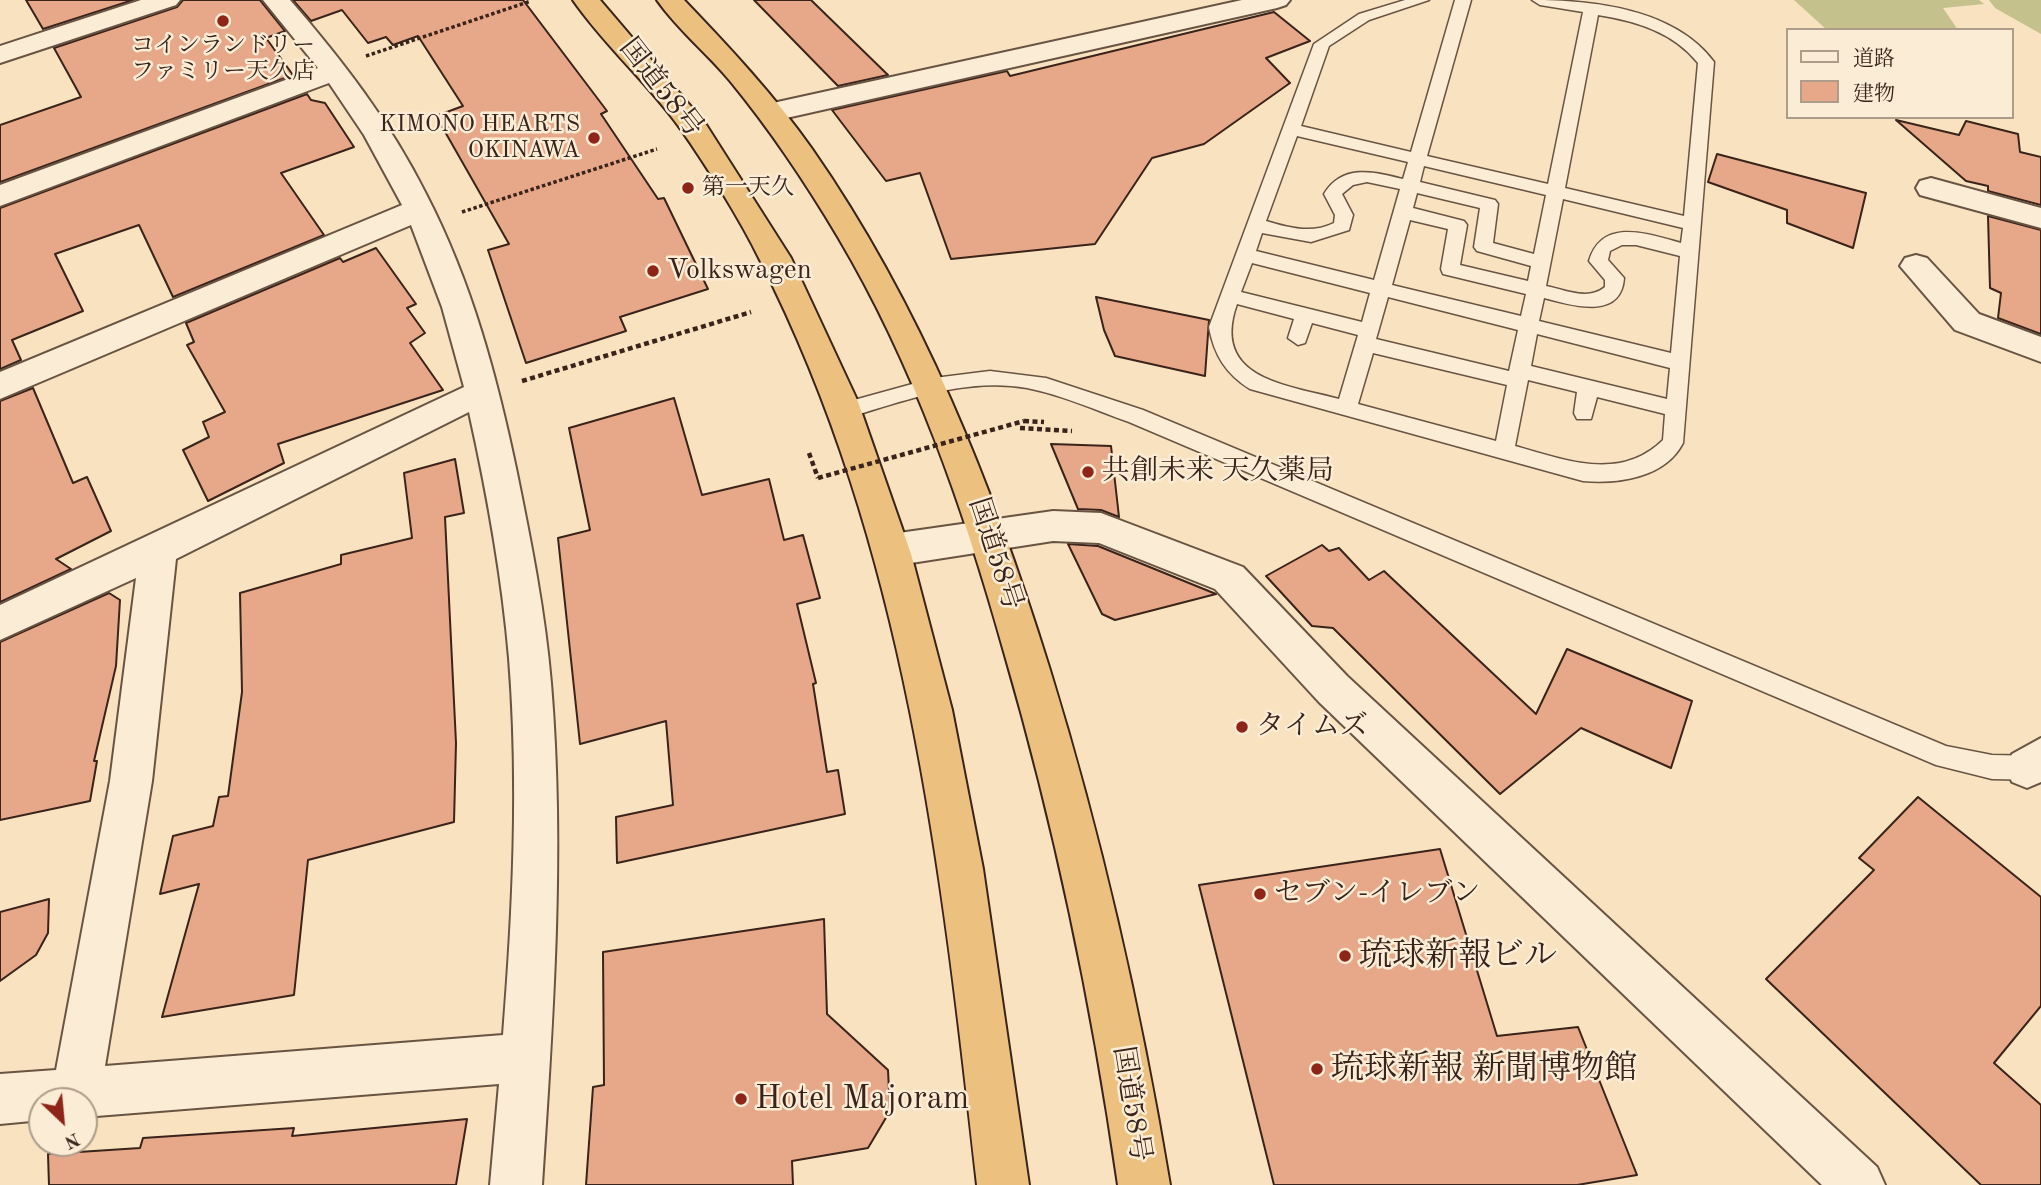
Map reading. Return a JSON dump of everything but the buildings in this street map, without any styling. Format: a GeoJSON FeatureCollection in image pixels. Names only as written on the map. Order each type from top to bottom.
{"type":"FeatureCollection","features":[{"type":"Feature","properties":{"kind":"highway","name":"国道58号"},"geometry":{"type":"LineString","coordinates":[[586,0],[621,35],[663,84],[733,183],[794,293],[843,411],[892,550],[912,622],[957,842],[1003,1185]]}},
{"type":"Feature","properties":{"kind":"highway","name":"国道58号"},"geometry":{"type":"LineString","coordinates":[[670,0],[773,112],[844,218],[904,329],[931,387],[989,533],[1068,802],[1126,1067],[1144,1185]]}},
{"type":"Feature","properties":{"kind":"street"},"geometry":{"type":"LineString","coordinates":[[0,55],[167,0]]}},
{"type":"Feature","properties":{"kind":"street"},"geometry":{"type":"LineString","coordinates":[[276,0],[333,69],[393,159],[421,218],[466,328],[484,393],[513,542],[531,684],[535,864],[526,1058],[516,1185]]}},
{"type":"Feature","properties":{"kind":"street"},"geometry":{"type":"LineString","coordinates":[[773,112],[1277,0]]}},
{"type":"Feature","properties":{"kind":"street"},"geometry":{"type":"LineString","coordinates":[[0,196],[333,69]]}},
{"type":"Feature","properties":{"kind":"street"},"geometry":{"type":"LineString","coordinates":[[1931,188],[2041,218]]}},
{"type":"Feature","properties":{"kind":"street"},"geometry":{"type":"LineString","coordinates":[[0,386],[421,218]]}},
{"type":"Feature","properties":{"kind":"street"},"geometry":{"type":"LineString","coordinates":[[1916,266],[1967,322],[2041,350]]}},
{"type":"Feature","properties":{"kind":"street"},"geometry":{"type":"LineString","coordinates":[[0,623],[158,550],[460,401],[484,393]]}},
{"type":"Feature","properties":{"kind":"street"},"geometry":{"type":"LineString","coordinates":[[892,550],[989,533],[1053,526],[1101,528],[1229,578],[1333,689],[1859,1185]]}},
{"type":"Feature","properties":{"kind":"street"},"geometry":{"type":"LineString","coordinates":[[77,1087],[131,781],[158,550]]}},
{"type":"Feature","properties":{"kind":"street"},"geometry":{"type":"LineString","coordinates":[[98,1091],[526,1058]]}},
{"type":"Feature","properties":{"kind":"street"},"geometry":{"type":"LineString","coordinates":[[0,1099],[28,1097]]}},
{"type":"Feature","properties":{"kind":"lane"},"geometry":{"type":"LineString","coordinates":[[1421,0],[1363,17],[1322,44],[1219,327],[1225,358],[1240,374],[1257,384],[1583,473],[1612,476],[1631,471],[1661,457],[1673,443],[1706,62],[1699,50],[1673,30],[1660,24],[1540,0]]}},
{"type":"Feature","properties":{"kind":"lane"},"geometry":{"type":"LineString","coordinates":[[1347,408],[1463,0]]}},
{"type":"Feature","properties":{"kind":"lane"},"geometry":{"type":"LineString","coordinates":[[1504,451],[1591,10]]}},
{"type":"Feature","properties":{"kind":"lane"},"geometry":{"type":"LineString","coordinates":[[1292,129],[1692,224]]}},
{"type":"Feature","properties":{"kind":"lane"},"geometry":{"type":"LineString","coordinates":[[1257,225],[1295,235],[1313,237],[1330,234],[1343,226],[1344,215],[1333,194],[1337,185],[1351,178],[1367,176],[1489,204],[1483,247],[1540,262]]}},
{"type":"Feature","properties":{"kind":"lane"},"geometry":{"type":"LineString","coordinates":[[1403,212],[1458,225],[1450,269],[1586,302],[1604,298],[1614,289],[1615,278],[1598,261],[1598,252],[1607,242],[1622,237],[1690,252]]}},
{"type":"Feature","properties":{"kind":"lane"},"geometry":{"type":"LineString","coordinates":[[1246,255],[1680,363]]}},
{"type":"Feature","properties":{"kind":"lane"},"geometry":{"type":"LineString","coordinates":[[1231,296],[1305,315],[1367,338],[1518,375],[1588,387],[1675,409]]}},
{"type":"Feature","properties":{"kind":"lane"},"geometry":{"type":"LineString","coordinates":[[1298,338],[1305,315]]}},
{"type":"Feature","properties":{"kind":"lane"},"geometry":{"type":"LineString","coordinates":[[843,411],[931,387],[990,377],[1041,384],[1136,416],[1945,757],[1992,768],[2036,764]]}},
{"type":"Feature","properties":{"kind":"lane"},"geometry":{"type":"LineString","coordinates":[[1584,413],[1588,387]]}},
{"type":"Feature","properties":{"kind":"path"},"geometry":{"type":"LineString","coordinates":[[333,69],[531,1]]}},
{"type":"Feature","properties":{"kind":"path"},"geometry":{"type":"LineString","coordinates":[[421,218],[657,149]]}},
{"type":"Feature","properties":{"kind":"path"},"geometry":{"type":"LineString","coordinates":[[484,393],[751,312]]}},
{"type":"Feature","properties":{"kind":"path"},"geometry":{"type":"LineString","coordinates":[[818,478],[1024,421]]}},
{"type":"Feature","properties":{"kind":"path"},"geometry":{"type":"LineString","coordinates":[[1020,428],[1069,431]]}},
{"type":"Feature","properties":{"kind":"shaded area"},"geometry":{"type":"Polygon","coordinates":[[[1794,0],[1979,0],[1984,4],[1943,8],[1957,28],[1825,28],[1794,0]]]}},
{"type":"Feature","properties":{"kind":"shaded area"},"geometry":{"type":"Polygon","coordinates":[[[1989,0],[2041,0],[2041,34],[1995,8],[1989,0]]]}},
{"type":"Feature","properties":{"kind":"place","name":"コインランドリー ファミリー天久店"},"geometry":{"type":"Point","coordinates":[223,21]}},
{"type":"Feature","properties":{"kind":"place","name":"KIMONO HEARTS OKINAWA"},"geometry":{"type":"Point","coordinates":[594,138]}},
{"type":"Feature","properties":{"kind":"place","name":"第一天久"},"geometry":{"type":"Point","coordinates":[688,188]}},
{"type":"Feature","properties":{"kind":"place","name":"Volkswagen"},"geometry":{"type":"Point","coordinates":[653,271]}},
{"type":"Feature","properties":{"kind":"place","name":"共創未来 天久薬局"},"geometry":{"type":"Point","coordinates":[1088,472]}},
{"type":"Feature","properties":{"kind":"place","name":"タイムズ"},"geometry":{"type":"Point","coordinates":[1242,727]}},
{"type":"Feature","properties":{"kind":"place","name":"セブン-イレブン"},"geometry":{"type":"Point","coordinates":[1260,894]}},
{"type":"Feature","properties":{"kind":"place","name":"琉球新報ビル"},"geometry":{"type":"Point","coordinates":[1345,956]}},
{"type":"Feature","properties":{"kind":"place","name":"琉球新報 新聞博物館"},"geometry":{"type":"Point","coordinates":[1317,1069]}},
{"type":"Feature","properties":{"kind":"place","name":"Hotel Majoram"},"geometry":{"type":"Point","coordinates":[741,1099]}}]}
